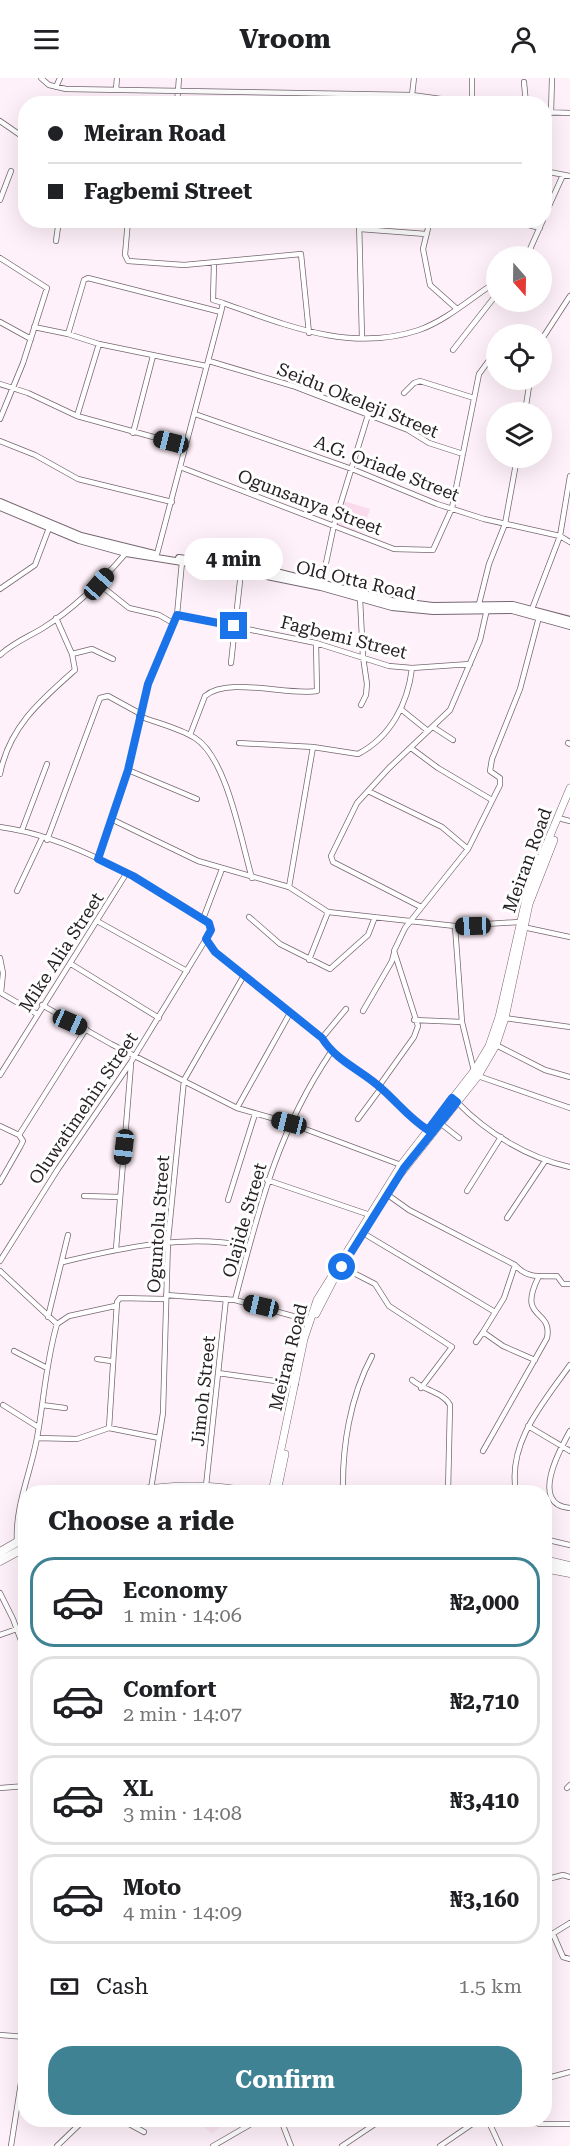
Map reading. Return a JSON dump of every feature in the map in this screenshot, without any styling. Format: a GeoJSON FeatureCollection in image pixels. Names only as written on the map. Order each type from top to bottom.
{"type":"FeatureCollection","features":[{"type":"Feature","properties":{"kind":"highway"},"geometry":{"type":"LineString","coordinates":[[0,1552],[17,1541]]}},
{"type":"Feature","properties":{"kind":"highway"},"geometry":{"type":"LineString","coordinates":[[0,1561],[18,1551]]}},
{"type":"Feature","properties":{"kind":"highway"},"geometry":{"type":"LineString","coordinates":[[552,1562],[570,1566]]}},
{"type":"Feature","properties":{"kind":"highway"},"geometry":{"type":"LineString","coordinates":[[552,1570],[570,1573]]}},
{"type":"Feature","properties":{"kind":"main road","name":"Meiran Road"},"geometry":{"type":"LineString","coordinates":[[476,1073],[494,1033],[529,886],[570,788]]}},
{"type":"Feature","properties":{"kind":"main road","name":"Meiran Road"},"geometry":{"type":"LineString","coordinates":[[274,1485],[311,1321],[320,1301],[401,1165],[455,1100],[496,1045],[505,1018],[521,924],[541,870],[566,820],[570,800]]}},
{"type":"Feature","properties":{"kind":"main road","name":"Meiran Road"},"geometry":{"type":"LineString","coordinates":[[320,1301],[388,1195],[455,1100]]}},
{"type":"Feature","properties":{"kind":"main road","name":"Meiran Road"},"geometry":{"type":"LineString","coordinates":[[278,1485],[311,1321]]}},
{"type":"Feature","properties":{"kind":"street"},"geometry":{"type":"LineString","coordinates":[[41,78],[56,87],[420,96]]}},
{"type":"Feature","properties":{"kind":"street"},"geometry":{"type":"LineString","coordinates":[[56,87],[60,78]]}},
{"type":"Feature","properties":{"kind":"street"},"geometry":{"type":"LineString","coordinates":[[116,89],[117,78]]}},
{"type":"Feature","properties":{"kind":"street"},"geometry":{"type":"LineString","coordinates":[[177,96],[179,78]]}},
{"type":"Feature","properties":{"kind":"street"},"geometry":{"type":"LineString","coordinates":[[412,95],[414,78]]}},
{"type":"Feature","properties":{"kind":"street"},"geometry":{"type":"LineString","coordinates":[[472,78],[472,96]]}},
{"type":"Feature","properties":{"kind":"street"},"geometry":{"type":"LineString","coordinates":[[551,96],[552,78]]}},
{"type":"Feature","properties":{"kind":"street"},"geometry":{"type":"LineString","coordinates":[[524,82],[525,96]]}},
{"type":"Feature","properties":{"kind":"street"},"geometry":{"type":"LineString","coordinates":[[552,113],[570,113]]}},
{"type":"Feature","properties":{"kind":"street"},"geometry":{"type":"LineString","coordinates":[[0,121],[18,134]]}},
{"type":"Feature","properties":{"kind":"street"},"geometry":{"type":"LineString","coordinates":[[0,200],[11,171]]}},
{"type":"Feature","properties":{"kind":"street"},"geometry":{"type":"LineString","coordinates":[[552,173],[570,176]]}},
{"type":"Feature","properties":{"kind":"street"},"geometry":{"type":"LineString","coordinates":[[552,199],[562,175]]}},
{"type":"Feature","properties":{"kind":"street"},"geometry":{"type":"LineString","coordinates":[[56,241],[57,228]]}},
{"type":"Feature","properties":{"kind":"street"},"geometry":{"type":"LineString","coordinates":[[127,228],[125,255],[128,261],[184,265],[302,254],[309,333]]}},
{"type":"Feature","properties":{"kind":"street"},"geometry":{"type":"LineString","coordinates":[[428,228],[423,258],[430,285],[457,309]]}},
{"type":"Feature","properties":{"kind":"street"},"geometry":{"type":"LineString","coordinates":[[532,246],[540,228]]}},
{"type":"Feature","properties":{"kind":"street"},"geometry":{"type":"LineString","coordinates":[[362,338],[360,229],[426,234]]}},
{"type":"Feature","properties":{"kind":"street"},"geometry":{"type":"LineString","coordinates":[[0,258],[46,285],[46,292],[31,339],[0,419]]}},
{"type":"Feature","properties":{"kind":"street"},"geometry":{"type":"LineString","coordinates":[[214,263],[213,300],[309,333],[362,338],[388,337],[420,330],[486,289]]}},
{"type":"Feature","properties":{"kind":"street"},"geometry":{"type":"LineString","coordinates":[[68,334],[84,280],[88,278],[221,312]]}},
{"type":"Feature","properties":{"kind":"street"},"geometry":{"type":"LineString","coordinates":[[552,324],[570,296]]}},
{"type":"Feature","properties":{"kind":"street"},"geometry":{"type":"LineString","coordinates":[[157,554],[223,303]]}},
{"type":"Feature","properties":{"kind":"street"},"geometry":{"type":"LineString","coordinates":[[453,350],[486,308]]}},
{"type":"Feature","properties":{"kind":"street"},"geometry":{"type":"LineString","coordinates":[[0,322],[31,339]]}},
{"type":"Feature","properties":{"kind":"street","name":"Seidu Okeleji Street"},"geometry":{"type":"LineString","coordinates":[[34,327],[153,356],[208,363],[293,386],[408,430],[429,443],[463,454]]}},
{"type":"Feature","properties":{"kind":"street"},"geometry":{"type":"LineString","coordinates":[[76,416],[99,344]]}},
{"type":"Feature","properties":{"kind":"street"},"geometry":{"type":"LineString","coordinates":[[133,433],[153,356]]}},
{"type":"Feature","properties":{"kind":"street"},"geometry":{"type":"LineString","coordinates":[[452,508],[474,398],[481,369],[486,363]]}},
{"type":"Feature","properties":{"kind":"street"},"geometry":{"type":"LineString","coordinates":[[404,393],[414,383],[420,381],[474,398]]}},
{"type":"Feature","properties":{"kind":"street"},"geometry":{"type":"LineString","coordinates":[[0,384],[12,387],[76,416],[186,446]]}},
{"type":"Feature","properties":{"kind":"street","name":"A.G. Oriade Street"},"geometry":{"type":"LineString","coordinates":[[195,414],[352,469],[452,508],[505,524],[560,536],[570,542]]}},
{"type":"Feature","properties":{"kind":"street"},"geometry":{"type":"LineString","coordinates":[[322,582],[334,525],[368,415]]}},
{"type":"Feature","properties":{"kind":"street"},"geometry":{"type":"LineString","coordinates":[[0,441],[35,455],[78,479],[172,502]]}},
{"type":"Feature","properties":{"kind":"street","name":"Ogunsanya Street"},"geometry":{"type":"LineString","coordinates":[[180,467],[394,549],[433,550],[452,508]]}},
{"type":"Feature","properties":{"kind":"street"},"geometry":{"type":"LineString","coordinates":[[479,604],[492,555],[505,524],[515,468]]}},
{"type":"Feature","properties":{"kind":"street"},"geometry":{"type":"LineString","coordinates":[[532,609],[560,536],[570,476]]}},
{"type":"Feature","properties":{"kind":"street","name":"Old Otta Road"},"geometry":{"type":"LineString","coordinates":[[1,507],[81,536],[157,554],[322,582],[392,601],[433,606],[513,605],[570,620]]}},
{"type":"Feature","properties":{"kind":"street","name":"Old Otta Road"},"geometry":{"type":"LineString","coordinates":[[1,507],[79,540],[126,553],[241,572],[262,572],[392,607],[427,610],[512,610],[570,626]]}},
{"type":"Feature","properties":{"kind":"street"},"geometry":{"type":"LineString","coordinates":[[0,589],[35,566],[49,528]]}},
{"type":"Feature","properties":{"kind":"street"},"geometry":{"type":"LineString","coordinates":[[0,655],[56,618],[99,584],[126,553]]}},
{"type":"Feature","properties":{"kind":"street"},"geometry":{"type":"LineString","coordinates":[[98,859],[128,770],[139,715],[177,615],[182,562]]}},
{"type":"Feature","properties":{"kind":"street"},"geometry":{"type":"LineString","coordinates":[[231,663],[241,572]]}},
{"type":"Feature","properties":{"kind":"street"},"geometry":{"type":"LineString","coordinates":[[99,584],[129,608],[159,615],[173,623]]}},
{"type":"Feature","properties":{"kind":"street"},"geometry":{"type":"LineString","coordinates":[[360,598],[367,684],[366,695],[361,705]]}},
{"type":"Feature","properties":{"kind":"street"},"geometry":{"type":"LineString","coordinates":[[421,907],[332,860],[354,808],[368,791],[450,710],[480,640],[487,609]]}},
{"type":"Feature","properties":{"kind":"street","name":"Fagbemi Street"},"geometry":{"type":"LineString","coordinates":[[177,615],[316,643],[388,666],[412,668],[470,664]]}},
{"type":"Feature","properties":{"kind":"street"},"geometry":{"type":"LineString","coordinates":[[363,1011],[392,961],[394,951],[405,928],[468,849],[501,781],[490,771],[492,759],[520,689],[539,616]]}},
{"type":"Feature","properties":{"kind":"street"},"geometry":{"type":"LineString","coordinates":[[0,774],[19,725],[42,697],[75,670],[72,654],[56,618]]}},
{"type":"Feature","properties":{"kind":"street"},"geometry":{"type":"LineString","coordinates":[[190,735],[205,696],[210,693],[243,687],[316,691],[316,643]]}},
{"type":"Feature","properties":{"kind":"street"},"geometry":{"type":"LineString","coordinates":[[72,654],[92,649],[113,659]]}},
{"type":"Feature","properties":{"kind":"street"},"geometry":{"type":"LineString","coordinates":[[239,743],[313,747],[358,754],[382,734],[402,710],[409,694],[412,668]]}},
{"type":"Feature","properties":{"kind":"street"},"geometry":{"type":"LineString","coordinates":[[18,891],[45,839],[100,698],[108,696],[139,715],[190,735],[207,748],[224,777],[252,878]]}},
{"type":"Feature","properties":{"kind":"street"},"geometry":{"type":"LineString","coordinates":[[402,710],[430,729],[453,740]]}},
{"type":"Feature","properties":{"kind":"street"},"geometry":{"type":"LineString","coordinates":[[289,886],[313,747]]}},
{"type":"Feature","properties":{"kind":"street"},"geometry":{"type":"LineString","coordinates":[[411,748],[438,768],[492,800]]}},
{"type":"Feature","properties":{"kind":"street"},"geometry":{"type":"LineString","coordinates":[[22,830],[47,764]]}},
{"type":"Feature","properties":{"kind":"street"},"geometry":{"type":"LineString","coordinates":[[128,770],[197,799]]}},
{"type":"Feature","properties":{"kind":"street"},"geometry":{"type":"LineString","coordinates":[[368,791],[442,827],[468,849]]}},
{"type":"Feature","properties":{"kind":"street"},"geometry":{"type":"LineString","coordinates":[[111,819],[222,869],[289,886],[328,912],[411,923],[455,926],[521,924],[570,937]]}},
{"type":"Feature","properties":{"kind":"street"},"geometry":{"type":"LineString","coordinates":[[0,827],[22,830],[98,859],[203,919],[211,925],[206,939],[215,952],[243,977],[322,1038],[331,1052],[380,1087],[403,1111],[428,1130]]}},
{"type":"Feature","properties":{"kind":"street"},"geometry":{"type":"LineString","coordinates":[[203,919],[222,869]]}},
{"type":"Feature","properties":{"kind":"street","name":"Mike Alia Street"},"geometry":{"type":"LineString","coordinates":[[0,1075],[126,874]]}},
{"type":"Feature","properties":{"kind":"street"},"geometry":{"type":"LineString","coordinates":[[309,960],[328,912]]}},
{"type":"Feature","properties":{"kind":"street"},"geometry":{"type":"LineString","coordinates":[[249,917],[275,941],[326,969],[334,968],[368,935],[375,917]]}},
{"type":"Feature","properties":{"kind":"street"},"geometry":{"type":"LineString","coordinates":[[98,921],[187,971]]}},
{"type":"Feature","properties":{"kind":"street"},"geometry":{"type":"LineString","coordinates":[[455,926],[462,1022],[476,1073],[570,1108]]}},
{"type":"Feature","properties":{"kind":"street","name":"Oluwatimehin Street"},"geometry":{"type":"LineString","coordinates":[[0,1261],[58,1169],[131,1062],[206,939]]}},
{"type":"Feature","properties":{"kind":"street"},"geometry":{"type":"LineString","coordinates":[[358,1119],[414,1037],[418,1026],[414,1020],[394,951]]}},
{"type":"Feature","properties":{"kind":"street"},"geometry":{"type":"LineString","coordinates":[[0,958],[3,973],[0,992],[37,1014]]}},
{"type":"Feature","properties":{"kind":"street"},"geometry":{"type":"LineString","coordinates":[[70,964],[159,1018]]}},
{"type":"Feature","properties":{"kind":"street","name":"Oguntolu Street"},"geometry":{"type":"LineString","coordinates":[[152,1485],[165,1381],[168,1240],[184,1080],[243,977]]}},
{"type":"Feature","properties":{"kind":"street"},"geometry":{"type":"LineString","coordinates":[[42,1005],[237,1108],[289,1123],[401,1165]]}},
{"type":"Feature","properties":{"kind":"street"},"geometry":{"type":"LineString","coordinates":[[322,1038],[346,1009]]}},
{"type":"Feature","properties":{"kind":"street"},"geometry":{"type":"LineString","coordinates":[[237,1108],[290,1013]]}},
{"type":"Feature","properties":{"kind":"street"},"geometry":{"type":"LineString","coordinates":[[505,1018],[570,1027]]}},
{"type":"Feature","properties":{"kind":"street"},"geometry":{"type":"LineString","coordinates":[[414,1020],[462,1022]]}},
{"type":"Feature","properties":{"kind":"street"},"geometry":{"type":"LineString","coordinates":[[19,1135],[86,1029]]}},
{"type":"Feature","properties":{"kind":"street"},"geometry":{"type":"LineString","coordinates":[[496,1045],[545,1070],[570,1077]]}},
{"type":"Feature","properties":{"kind":"street","name":"Olajide Street"},"geometry":{"type":"LineString","coordinates":[[235,1300],[267,1180],[289,1123],[331,1052]]}},
{"type":"Feature","properties":{"kind":"street"},"geometry":{"type":"LineString","coordinates":[[116,1249],[131,1062]]}},
{"type":"Feature","properties":{"kind":"street"},"geometry":{"type":"LineString","coordinates":[[455,1100],[501,1137],[544,1161],[570,1167]]}},
{"type":"Feature","properties":{"kind":"street"},"geometry":{"type":"LineString","coordinates":[[228,1200],[255,1114]]}},
{"type":"Feature","properties":{"kind":"street"},"geometry":{"type":"LineString","coordinates":[[440,1123],[459,1138]]}},
{"type":"Feature","properties":{"kind":"street"},"geometry":{"type":"LineString","coordinates":[[0,1126],[19,1135],[23,1141],[0,1182]]}},
{"type":"Feature","properties":{"kind":"street"},"geometry":{"type":"LineString","coordinates":[[467,1191],[501,1137]]}},
{"type":"Feature","properties":{"kind":"street"},"geometry":{"type":"LineString","coordinates":[[507,1218],[544,1161]]}},
{"type":"Feature","properties":{"kind":"street"},"geometry":{"type":"LineString","coordinates":[[267,1180],[370,1215]]}},
{"type":"Feature","properties":{"kind":"street"},"geometry":{"type":"LineString","coordinates":[[388,1195],[409,1210],[515,1265],[522,1272],[538,1278],[557,1276],[562,1284],[570,1284]]}},
{"type":"Feature","properties":{"kind":"street"},"geometry":{"type":"LineString","coordinates":[[84,1196],[119,1197]]}},
{"type":"Feature","properties":{"kind":"street"},"geometry":{"type":"LineString","coordinates":[[363,1233],[495,1312]]}},
{"type":"Feature","properties":{"kind":"street"},"geometry":{"type":"LineString","coordinates":[[48,1317],[68,1235]]}},
{"type":"Feature","properties":{"kind":"street"},"geometry":{"type":"LineString","coordinates":[[63,1262],[116,1249],[168,1240],[223,1241],[248,1246]]}},
{"type":"Feature","properties":{"kind":"street"},"geometry":{"type":"LineString","coordinates":[[476,1342],[505,1296],[515,1265]]}},
{"type":"Feature","properties":{"kind":"street"},"geometry":{"type":"LineString","coordinates":[[342,1267],[375,1284],[388,1306],[452,1347],[421,1388]]}},
{"type":"Feature","properties":{"kind":"street"},"geometry":{"type":"LineString","coordinates":[[0,1272],[29,1296],[57,1324]]}},
{"type":"Feature","properties":{"kind":"street"},"geometry":{"type":"LineString","coordinates":[[483,1451],[548,1333],[545,1321],[531,1306],[530,1301],[538,1278]]}},
{"type":"Feature","properties":{"kind":"street"},"geometry":{"type":"LineString","coordinates":[[109,1428],[111,1361],[116,1306],[120,1298],[235,1300],[311,1321]]}},
{"type":"Feature","properties":{"kind":"street","name":"Jimoh Street"},"geometry":{"type":"LineString","coordinates":[[206,1485],[226,1299]]}},
{"type":"Feature","properties":{"kind":"street"},"geometry":{"type":"LineString","coordinates":[[26,1485],[37,1438],[47,1368],[57,1324],[65,1317],[116,1306]]}},
{"type":"Feature","properties":{"kind":"street"},"geometry":{"type":"LineString","coordinates":[[483,1332],[535,1360]]}},
{"type":"Feature","properties":{"kind":"street"},"geometry":{"type":"LineString","coordinates":[[14,1351],[47,1368]]}},
{"type":"Feature","properties":{"kind":"street"},"geometry":{"type":"LineString","coordinates":[[343,1485],[349,1421],[362,1376],[372,1356]]}},
{"type":"Feature","properties":{"kind":"street"},"geometry":{"type":"LineString","coordinates":[[97,1359],[111,1361]]}},
{"type":"Feature","properties":{"kind":"street"},"geometry":{"type":"LineString","coordinates":[[516,1485],[515,1460],[528,1426],[570,1365]]}},
{"type":"Feature","properties":{"kind":"street"},"geometry":{"type":"LineString","coordinates":[[218,1373],[296,1384]]}},
{"type":"Feature","properties":{"kind":"street"},"geometry":{"type":"LineString","coordinates":[[412,1380],[421,1388],[444,1397],[450,1405],[448,1485]]}},
{"type":"Feature","properties":{"kind":"street"},"geometry":{"type":"LineString","coordinates":[[3,1404],[38,1427]]}},
{"type":"Feature","properties":{"kind":"street"},"geometry":{"type":"LineString","coordinates":[[42,1406],[65,1408]]}},
{"type":"Feature","properties":{"kind":"street"},"geometry":{"type":"LineString","coordinates":[[528,1426],[570,1451]]}},
{"type":"Feature","properties":{"kind":"street"},"geometry":{"type":"LineString","coordinates":[[37,1438],[77,1439],[109,1428],[159,1438]]}},
{"type":"Feature","properties":{"kind":"street"},"geometry":{"type":"LineString","coordinates":[[551,1485],[552,1466],[570,1431]]}},
{"type":"Feature","properties":{"kind":"street"},"geometry":{"type":"LineString","coordinates":[[552,1497],[555,1503],[570,1508]]}},
{"type":"Feature","properties":{"kind":"street"},"geometry":{"type":"LineString","coordinates":[[17,1541],[18,1520]]}},
{"type":"Feature","properties":{"kind":"street"},"geometry":{"type":"LineString","coordinates":[[552,1541],[570,1545]]}},
{"type":"Feature","properties":{"kind":"street"},"geometry":{"type":"LineString","coordinates":[[0,1593],[17,1629],[0,1635]]}},
{"type":"Feature","properties":{"kind":"street"},"geometry":{"type":"LineString","coordinates":[[0,1788],[18,1787]]}},
{"type":"Feature","properties":{"kind":"street"},"geometry":{"type":"LineString","coordinates":[[552,1878],[563,1875],[570,1877]]}},
{"type":"Feature","properties":{"kind":"street"},"geometry":{"type":"LineString","coordinates":[[570,1923],[553,1934],[563,1957],[570,1959]]}},
{"type":"Feature","properties":{"kind":"street"},"geometry":{"type":"LineString","coordinates":[[0,2034],[18,2036]]}},
{"type":"Feature","properties":{"kind":"street"},"geometry":{"type":"LineString","coordinates":[[552,2077],[570,2072]]}},
{"type":"Feature","properties":{"kind":"street"},"geometry":{"type":"LineString","coordinates":[[11,2146],[18,2104]]}},
{"type":"Feature","properties":{"kind":"street"},"geometry":{"type":"LineString","coordinates":[[552,2124],[570,2124]]}},
{"type":"Feature","properties":{"kind":"street"},"geometry":{"type":"LineString","coordinates":[[57,2146],[77,2127]]}},
{"type":"Feature","properties":{"kind":"street"},"geometry":{"type":"LineString","coordinates":[[135,2127],[144,2132]]}},
{"type":"Feature","properties":{"kind":"street"},"geometry":{"type":"LineString","coordinates":[[213,2146],[246,2127]]}},
{"type":"Feature","properties":{"kind":"street"},"geometry":{"type":"LineString","coordinates":[[284,2127],[291,2146]]}},
{"type":"Feature","properties":{"kind":"street"},"geometry":{"type":"LineString","coordinates":[[342,2146],[370,2127]]}},
{"type":"Feature","properties":{"kind":"street"},"geometry":{"type":"LineString","coordinates":[[440,2146],[468,2127]]}},
{"type":"Feature","properties":{"kind":"street"},"geometry":{"type":"LineString","coordinates":[[491,2127],[500,2146]]}},
{"type":"Feature","properties":{"kind":"shaded area"},"geometry":{"type":"Polygon","coordinates":[[[344,501],[370,509],[362,533],[336,525],[344,501]]]}},
{"type":"Feature","properties":{"kind":"shaded area"},"geometry":{"type":"Polygon","coordinates":[[[204,2127],[220,2127],[212,2134],[204,2127]]]}},
{"type":"Feature","properties":{"kind":"route"},"geometry":{"type":"LineString","coordinates":[[234,626],[177,615],[148,684],[139,713],[128,770],[98,859],[133,876],[209,923],[211,930],[206,939],[215,952],[243,977],[322,1038],[331,1052],[381,1088],[403,1111],[428,1130],[452,1098],[457,1102],[404,1168],[342,1267]]}}]}
